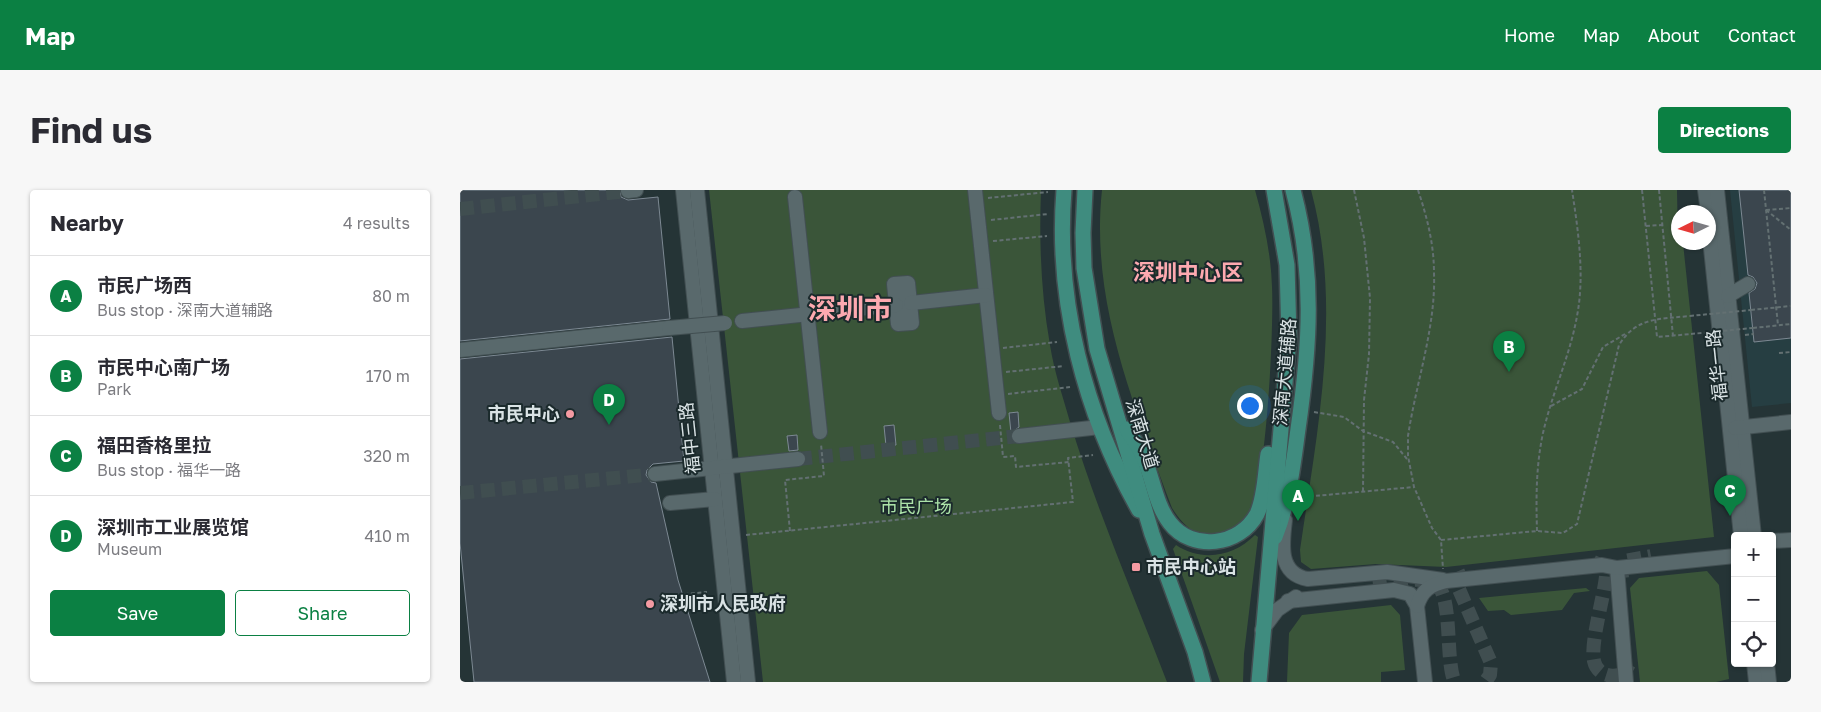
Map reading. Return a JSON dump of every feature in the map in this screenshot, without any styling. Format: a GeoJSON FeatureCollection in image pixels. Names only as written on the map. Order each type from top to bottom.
{"type":"FeatureCollection","features":[{"type":"Feature","properties":{"kind":"main road"},"geometry":{"type":"LineString","coordinates":[[1064,190],[1062,236],[1068,306],[1076,348],[1100,428],[1130,494],[1152,534]]}},
{"type":"Feature","properties":{"kind":"main road","name":"深南大道"},"geometry":{"type":"LineString","coordinates":[[1085,190],[1083,233],[1088,304],[1097,349],[1152,534],[1195,652],[1203,682]]}},
{"type":"Feature","properties":{"kind":"main road"},"geometry":{"type":"LineString","coordinates":[[1259,682],[1289,313],[1285,250],[1274,190]]}},
{"type":"Feature","properties":{"kind":"main road","name":"深南大道辅路"},"geometry":{"type":"LineString","coordinates":[[1269,555],[1286,509],[1304,390],[1309,327],[1308,265],[1293,190]]}},
{"type":"Feature","properties":{"kind":"main road"},"geometry":{"type":"LineString","coordinates":[[1117,413],[1143,455],[1169,523],[1188,537],[1208,541],[1223,540],[1239,534],[1257,513],[1261,503],[1269,448],[1281,420]]}},
{"type":"Feature","properties":{"kind":"street","name":"福中三路"},"geometry":{"type":"LineString","coordinates":[[683,190],[748,682]]}},
{"type":"Feature","properties":{"kind":"street","name":"福中三路"},"geometry":{"type":"LineString","coordinates":[[697,190],[719,467],[715,499],[734,682]]}},
{"type":"Feature","properties":{"kind":"street"},"geometry":{"type":"LineString","coordinates":[[1705,190],[1707,205]]}},
{"type":"Feature","properties":{"kind":"street","name":"福华一路"},"geometry":{"type":"LineString","coordinates":[[1717,190],[1728,296],[1741,532]]}},
{"type":"Feature","properties":{"kind":"street"},"geometry":{"type":"LineString","coordinates":[[976,194],[999,413]]}},
{"type":"Feature","properties":{"kind":"street"},"geometry":{"type":"LineString","coordinates":[[795,197],[820,432]]}},
{"type":"Feature","properties":{"kind":"street","name":"福华一路"},"geometry":{"type":"LineString","coordinates":[[1712,250],[1736,428],[1753,532]]}},
{"type":"Feature","properties":{"kind":"street"},"geometry":{"type":"LineString","coordinates":[[908,283],[912,323],[898,324],[896,305],[894,284],[908,283]]}},
{"type":"Feature","properties":{"kind":"street"},"geometry":{"type":"LineString","coordinates":[[1728,296],[1748,284]]}},
{"type":"Feature","properties":{"kind":"street"},"geometry":{"type":"LineString","coordinates":[[911,303],[986,295]]}},
{"type":"Feature","properties":{"kind":"street"},"geometry":{"type":"LineString","coordinates":[[742,321],[896,305]]}},
{"type":"Feature","properties":{"kind":"street"},"geometry":{"type":"LineString","coordinates":[[460,350],[725,323]]}},
{"type":"Feature","properties":{"kind":"street"},"geometry":{"type":"LineString","coordinates":[[1736,428],[1791,422]]}},
{"type":"Feature","properties":{"kind":"street"},"geometry":{"type":"LineString","coordinates":[[1019,436],[1100,428]]}},
{"type":"Feature","properties":{"kind":"street"},"geometry":{"type":"LineString","coordinates":[[655,474],[798,459]]}},
{"type":"Feature","properties":{"kind":"street"},"geometry":{"type":"LineString","coordinates":[[670,503],[715,499]]}},
{"type":"Feature","properties":{"kind":"street"},"geometry":{"type":"LineString","coordinates":[[1286,509],[1283,557],[1292,573],[1308,579],[1387,572],[1445,576],[1602,565],[1617,568],[1731,556]]}},
{"type":"Feature","properties":{"kind":"street"},"geometry":{"type":"LineString","coordinates":[[1776,542],[1791,540]]}},
{"type":"Feature","properties":{"kind":"street"},"geometry":{"type":"LineString","coordinates":[[1652,556],[1697,552],[1718,558]]}},
{"type":"Feature","properties":{"kind":"street"},"geometry":{"type":"LineString","coordinates":[[1617,568],[1626,682]]}},
{"type":"Feature","properties":{"kind":"street"},"geometry":{"type":"LineString","coordinates":[[1425,682],[1417,606],[1420,596],[1426,589],[1445,576]]}},
{"type":"Feature","properties":{"kind":"street"},"geometry":{"type":"LineString","coordinates":[[1262,631],[1277,610],[1288,601],[1312,591],[1373,585]]}},
{"type":"Feature","properties":{"kind":"street"},"geometry":{"type":"LineString","coordinates":[[1288,601],[1394,590],[1410,594],[1417,606]]}},
{"type":"Feature","properties":{"kind":"street"},"geometry":{"type":"LineString","coordinates":[[1754,667],[1756,682]]}},
{"type":"Feature","properties":{"kind":"street"},"geometry":{"type":"LineString","coordinates":[[1767,667],[1769,682]]}},
{"type":"Feature","properties":{"kind":"path"},"geometry":{"type":"LineString","coordinates":[[1354,190],[1364,238],[1370,298],[1369,354],[1363,431],[1363,491]]}},
{"type":"Feature","properties":{"kind":"path"},"geometry":{"type":"LineString","coordinates":[[1418,190],[1428,220],[1434,272],[1431,316],[1408,436],[1409,460],[1414,487],[1432,528],[1441,540],[1445,576]]}},
{"type":"Feature","properties":{"kind":"path"},"geometry":{"type":"LineString","coordinates":[[1537,531],[1537,469],[1551,406],[1578,315],[1580,262],[1572,190]]}},
{"type":"Feature","properties":{"kind":"path"},"geometry":{"type":"LineString","coordinates":[[1642,190],[1657,337],[1791,324]]}},
{"type":"Feature","properties":{"kind":"path"},"geometry":{"type":"LineString","coordinates":[[1659,190],[1673,336]]}},
{"type":"Feature","properties":{"kind":"path"},"geometry":{"type":"LineString","coordinates":[[1764,190],[1778,325]]}},
{"type":"Feature","properties":{"kind":"path"},"geometry":{"type":"LineString","coordinates":[[976,194],[1048,192]]}},
{"type":"Feature","properties":{"kind":"path"},"geometry":{"type":"LineString","coordinates":[[1766,210],[1791,208]]}},
{"type":"Feature","properties":{"kind":"path"},"geometry":{"type":"LineString","coordinates":[[1766,210],[1791,230]]}},
{"type":"Feature","properties":{"kind":"path"},"geometry":{"type":"LineString","coordinates":[[978,221],[1048,214]]}},
{"type":"Feature","properties":{"kind":"path"},"geometry":{"type":"LineString","coordinates":[[1646,226],[1662,225]]}},
{"type":"Feature","properties":{"kind":"path"},"geometry":{"type":"LineString","coordinates":[[981,242],[1047,236]]}},
{"type":"Feature","properties":{"kind":"path"},"geometry":{"type":"LineString","coordinates":[[1551,406],[1582,389],[1603,347],[1644,322],[1791,306]]}},
{"type":"Feature","properties":{"kind":"path"},"geometry":{"type":"LineString","coordinates":[[1441,540],[1537,531],[1563,532],[1577,524],[1619,345],[1626,333]]}},
{"type":"Feature","properties":{"kind":"path"},"geometry":{"type":"LineString","coordinates":[[1745,335],[1754,334]]}},
{"type":"Feature","properties":{"kind":"path"},"geometry":{"type":"LineString","coordinates":[[992,349],[1058,342]]}},
{"type":"Feature","properties":{"kind":"path"},"geometry":{"type":"LineString","coordinates":[[1779,353],[1791,352]]}},
{"type":"Feature","properties":{"kind":"path"},"geometry":{"type":"LineString","coordinates":[[995,373],[1064,366]]}},
{"type":"Feature","properties":{"kind":"path"},"geometry":{"type":"LineString","coordinates":[[997,395],[1070,387]]}},
{"type":"Feature","properties":{"kind":"path"},"geometry":{"type":"LineString","coordinates":[[1314,412],[1344,417],[1363,431],[1393,442],[1409,460]]}},
{"type":"Feature","properties":{"kind":"path"},"geometry":{"type":"LineString","coordinates":[[999,413],[1003,457],[1015,456],[1016,467],[1069,462]]}},
{"type":"Feature","properties":{"kind":"path"},"geometry":{"type":"LineString","coordinates":[[790,531],[785,480],[824,476],[820,432]]}},
{"type":"Feature","properties":{"kind":"path"},"geometry":{"type":"LineString","coordinates":[[742,536],[1073,502],[1068,458],[1093,455]]}},
{"type":"Feature","properties":{"kind":"path"},"geometry":{"type":"LineString","coordinates":[[1303,497],[1414,487]]}},
{"type":"Feature","properties":{"kind":"path"},"geometry":{"type":"LineString","coordinates":[[665,596],[708,592]]}},
{"type":"Feature","properties":{"kind":"shaded area"},"geometry":{"type":"Polygon","coordinates":[[[1730,190],[1791,190],[1791,403],[1752,407],[1730,190]]]}},
{"type":"Feature","properties":{"kind":"green space","name":"市民广场"},"geometry":{"type":"Polygon","coordinates":[[[709,190],[1041,190],[1040,229],[1043,287],[1047,326],[1056,374],[1092,488],[1167,682],[763,682],[709,190]]]}},
{"type":"Feature","properties":{"kind":"green space"},"geometry":{"type":"Polygon","coordinates":[[[1102,190],[1255,190],[1266,238],[1271,275],[1272,336],[1268,410],[1259,481],[1253,507],[1245,522],[1236,528],[1217,534],[1202,534],[1185,525],[1172,508],[1130,392],[1109,313],[1100,232],[1102,190]]]}},
{"type":"Feature","properties":{"kind":"green space"},"geometry":{"type":"Polygon","coordinates":[[[1311,190],[1677,190],[1677,205],[1671,205],[1671,250],[1684,250],[1714,537],[1446,567],[1376,564],[1311,569],[1301,562],[1300,550],[1324,370],[1326,325],[1325,279],[1320,235],[1311,190]]]}},
{"type":"Feature","properties":{"kind":"green space"},"geometry":{"type":"Polygon","coordinates":[[[1255,535],[1258,537],[1244,654],[1243,682],[1220,682],[1173,549],[1176,545],[1196,554],[1217,555],[1237,548],[1255,535]]]}},
{"type":"Feature","properties":{"kind":"green space"},"geometry":{"type":"Polygon","coordinates":[[[1707,571],[1719,585],[1729,679],[1716,682],[1640,682],[1630,588],[1639,578],[1707,571]]]}},
{"type":"Feature","properties":{"kind":"green space"},"geometry":{"type":"Polygon","coordinates":[[[1586,588],[1590,591],[1574,593],[1562,610],[1511,615],[1504,610],[1488,611],[1479,598],[1586,588]]]}},
{"type":"Feature","properties":{"kind":"green space"},"geometry":{"type":"Polygon","coordinates":[[[1391,605],[1400,615],[1405,670],[1381,672],[1381,682],[1287,682],[1289,633],[1302,615],[1391,605]]]}},
{"type":"Feature","properties":{"kind":"building"},"geometry":{"type":"Polygon","coordinates":[[[460,190],[620,190],[621,197],[628,200],[658,197],[670,319],[460,341],[460,190]]]}},
{"type":"Feature","properties":{"kind":"building"},"geometry":{"type":"Polygon","coordinates":[[[1739,190],[1791,190],[1791,338],[1754,342],[1749,293],[1755,289],[1757,283],[1753,277],[1748,275],[1739,190]]]}},
{"type":"Feature","properties":{"kind":"building","name":"市民中心"},"geometry":{"type":"Polygon","coordinates":[[[672,337],[684,461],[653,464],[647,470],[646,475],[651,482],[656,483],[678,580],[710,682],[474,682],[460,543],[460,359],[672,337]]]}},
{"type":"Feature","properties":{"kind":"building"},"geometry":{"type":"Polygon","coordinates":[[[1018,412],[1019,427],[1011,433],[1009,413],[1018,412]]]}},
{"type":"Feature","properties":{"kind":"building"},"geometry":{"type":"Polygon","coordinates":[[[894,425],[896,445],[886,446],[884,426],[894,425]]]}},
{"type":"Feature","properties":{"kind":"building"},"geometry":{"type":"Polygon","coordinates":[[[797,435],[798,450],[789,451],[787,436],[797,435]]]}},
{"type":"Feature","properties":{"kind":"tunnel"},"geometry":{"type":"LineString","coordinates":[[460,209],[628,191]]}},
{"type":"Feature","properties":{"kind":"tunnel"},"geometry":{"type":"LineString","coordinates":[[798,459],[1019,436]]}},
{"type":"Feature","properties":{"kind":"tunnel"},"geometry":{"type":"LineString","coordinates":[[460,493],[655,474]]}},
{"type":"Feature","properties":{"kind":"tunnel"},"geometry":{"type":"LineString","coordinates":[[1622,578],[1621,567],[1625,561],[1651,556]]}},
{"type":"Feature","properties":{"kind":"tunnel"},"geometry":{"type":"LineString","coordinates":[[1593,562],[1602,566],[1606,576],[1594,643],[1594,661],[1598,670],[1610,676],[1624,673],[1629,664]]}},
{"type":"Feature","properties":{"kind":"tunnel"},"geometry":{"type":"LineString","coordinates":[[1467,575],[1458,579],[1458,587],[1491,663],[1490,675],[1485,682]]}},
{"type":"Feature","properties":{"kind":"tunnel"},"geometry":{"type":"LineString","coordinates":[[1373,585],[1424,580],[1431,581],[1438,586],[1443,596],[1446,610],[1450,658],[1455,682]]}},
{"type":"Feature","properties":{"kind":"place","name":"市民中心南广场"},"geometry":{"type":"Point","coordinates":[1509,372]}},
{"type":"Feature","properties":{"kind":"place","name":"市民中心"},"geometry":{"type":"Point","coordinates":[570,414]}},
{"type":"Feature","properties":{"kind":"place","name":"深圳市工业展览馆"},"geometry":{"type":"Point","coordinates":[609,425]}},
{"type":"Feature","properties":{"kind":"place","name":"福田香格里拉"},"geometry":{"type":"Point","coordinates":[1730,516]}},
{"type":"Feature","properties":{"kind":"place","name":"市民广场西"},"geometry":{"type":"Point","coordinates":[1298,521]}},
{"type":"Feature","properties":{"kind":"place","name":"市民中心站"},"geometry":{"type":"Point","coordinates":[1136,567]}},
{"type":"Feature","properties":{"kind":"place","name":"深圳市人民政府"},"geometry":{"type":"Point","coordinates":[650,604]}},
{"type":"Feature","properties":{"kind":"district","name":"深圳中心区"},"geometry":{"type":"Point","coordinates":[1188,272]}},
{"type":"Feature","properties":{"kind":"district","name":"深圳市"},"geometry":{"type":"Point","coordinates":[850,309]}}]}
